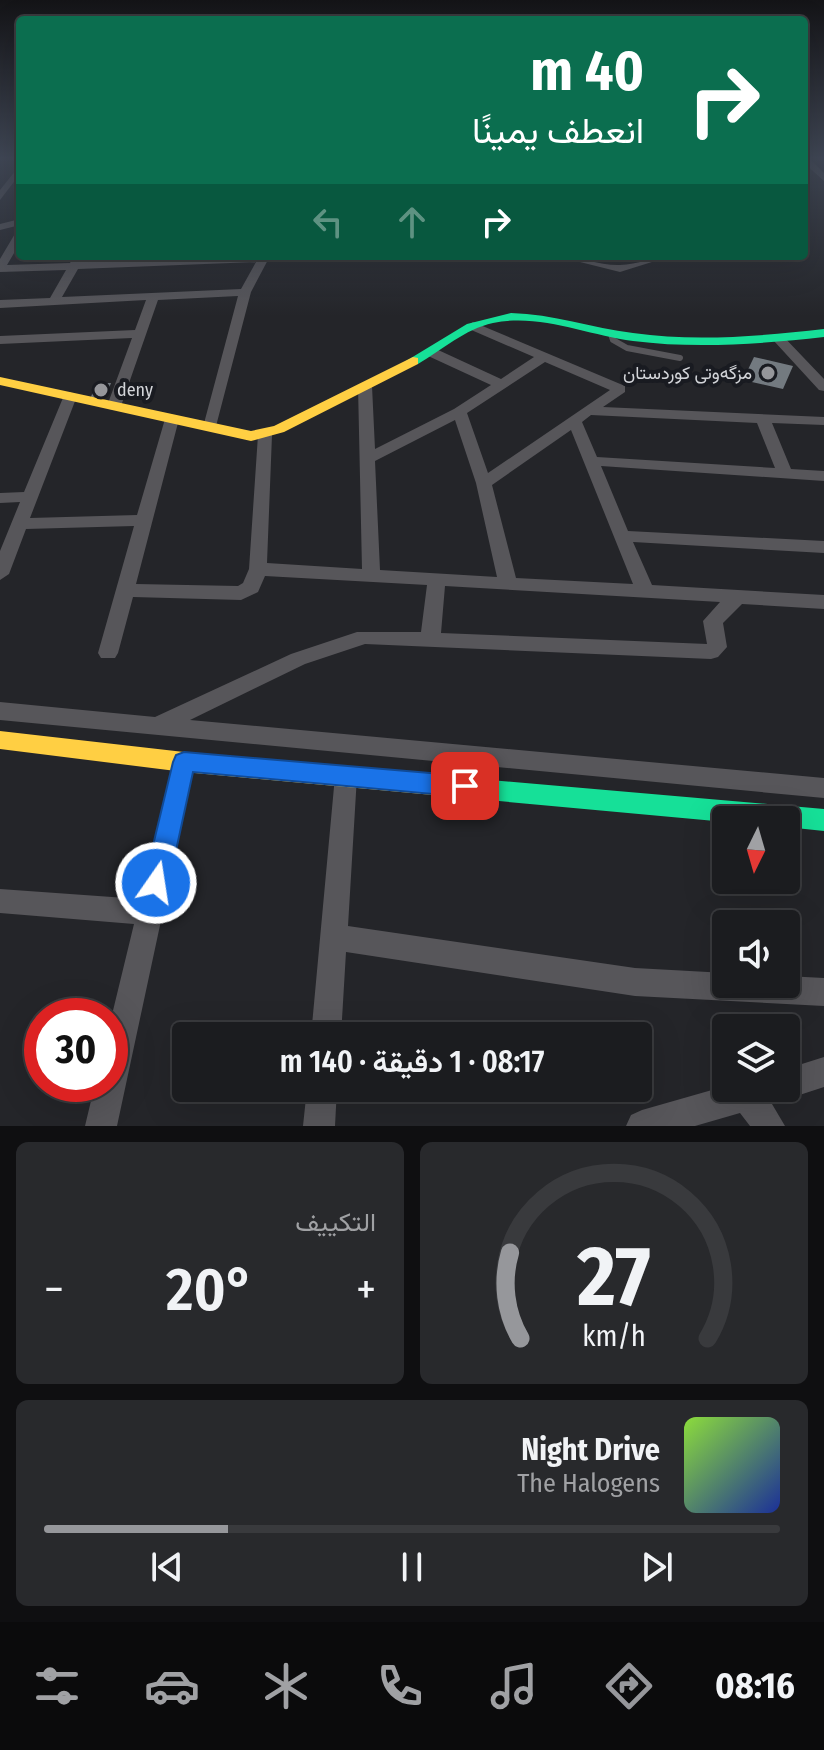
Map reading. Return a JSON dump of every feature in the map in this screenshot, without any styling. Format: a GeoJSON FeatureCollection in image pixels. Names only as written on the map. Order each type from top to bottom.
{"type":"FeatureCollection","features":[{"type":"Feature","properties":{"kind":"street"},"geometry":{"type":"LineString","coordinates":[[0,266],[16,241]]}},
{"type":"Feature","properties":{"kind":"street"},"geometry":{"type":"LineString","coordinates":[[0,248],[14,245]]}},
{"type":"Feature","properties":{"kind":"street"},"geometry":{"type":"LineString","coordinates":[[0,266],[124,260]]}},
{"type":"Feature","properties":{"kind":"street"},"geometry":{"type":"LineString","coordinates":[[210,427],[245,292],[263,260]]}},
{"type":"Feature","properties":{"kind":"street"},"geometry":{"type":"LineString","coordinates":[[579,260],[620,269],[652,260]]}},
{"type":"Feature","properties":{"kind":"street"},"geometry":{"type":"LineString","coordinates":[[54,302],[77,261]]}},
{"type":"Feature","properties":{"kind":"street"},"geometry":{"type":"LineString","coordinates":[[0,304],[245,292]]}},
{"type":"Feature","properties":{"kind":"street"},"geometry":{"type":"LineString","coordinates":[[114,406],[153,298]]}},
{"type":"Feature","properties":{"kind":"street"},"geometry":{"type":"LineString","coordinates":[[501,384],[434,347],[425,334],[476,310],[502,307],[612,329],[824,320]]}},
{"type":"Feature","properties":{"kind":"street"},"geometry":{"type":"LineString","coordinates":[[0,381],[251,436],[265,435],[365,386],[473,326],[512,318],[707,341],[824,333]]}},
{"type":"Feature","properties":{"kind":"street"},"geometry":{"type":"LineString","coordinates":[[473,326],[620,389],[484,483]]}},
{"type":"Feature","properties":{"kind":"street"},"geometry":{"type":"LineString","coordinates":[[0,340],[139,334]]}},
{"type":"Feature","properties":{"kind":"street"},"geometry":{"type":"LineString","coordinates":[[778,338],[824,387]]}},
{"type":"Feature","properties":{"kind":"street"},"geometry":{"type":"LineString","coordinates":[[367,459],[459,412],[543,357]]}},
{"type":"Feature","properties":{"kind":"street"},"geometry":{"type":"LineString","coordinates":[[365,386],[371,575]]}},
{"type":"Feature","properties":{"kind":"street"},"geometry":{"type":"LineString","coordinates":[[0,574],[70,396]]}},
{"type":"Feature","properties":{"kind":"street"},"geometry":{"type":"LineString","coordinates":[[459,412],[484,483],[508,583]]}},
{"type":"Feature","properties":{"kind":"street"},"geometry":{"type":"LineString","coordinates":[[582,417],[762,417],[824,421]]}},
{"type":"Feature","properties":{"kind":"street"},"geometry":{"type":"LineString","coordinates":[[582,417],[590,461],[645,592]]}},
{"type":"Feature","properties":{"kind":"street"},"geometry":{"type":"LineString","coordinates":[[762,417],[785,474]]}},
{"type":"Feature","properties":{"kind":"street"},"geometry":{"type":"LineString","coordinates":[[108,653],[172,419]]}},
{"type":"Feature","properties":{"kind":"street"},"geometry":{"type":"LineString","coordinates":[[125,590],[241,593],[251,587],[258,569],[265,435]]}},
{"type":"Feature","properties":{"kind":"street"},"geometry":{"type":"LineString","coordinates":[[590,461],[824,476]]}},
{"type":"Feature","properties":{"kind":"street"},"geometry":{"type":"LineString","coordinates":[[0,498],[31,497]]}},
{"type":"Feature","properties":{"kind":"street"},"geometry":{"type":"LineString","coordinates":[[20,524],[144,520]]}},
{"type":"Feature","properties":{"kind":"street"},"geometry":{"type":"LineString","coordinates":[[622,536],[824,547]]}},
{"type":"Feature","properties":{"kind":"street"},"geometry":{"type":"LineString","coordinates":[[258,569],[824,602]]}},
{"type":"Feature","properties":{"kind":"street"},"geometry":{"type":"LineString","coordinates":[[430,640],[437,579]]}},
{"type":"Feature","properties":{"kind":"street"},"geometry":{"type":"LineString","coordinates":[[156,726],[285,664],[338,643],[377,637],[547,648],[711,652],[717,647],[713,621],[737,597]]}},
{"type":"Feature","properties":{"kind":"street"},"geometry":{"type":"LineString","coordinates":[[0,711],[824,788]]}},
{"type":"Feature","properties":{"kind":"street"},"geometry":{"type":"LineString","coordinates":[[0,740],[184,762],[824,820]]}},
{"type":"Feature","properties":{"kind":"street"},"geometry":{"type":"LineString","coordinates":[[100,1125],[184,762]]}},
{"type":"Feature","properties":{"kind":"street"},"geometry":{"type":"LineString","coordinates":[[550,763],[554,794]]}},
{"type":"Feature","properties":{"kind":"street"},"geometry":{"type":"LineString","coordinates":[[327,1022],[346,776]]}},
{"type":"Feature","properties":{"kind":"street"},"geometry":{"type":"LineString","coordinates":[[0,901],[150,913]]}},
{"type":"Feature","properties":{"kind":"street"},"geometry":{"type":"LineString","coordinates":[[334,937],[635,982],[824,992]]}},
{"type":"Feature","properties":{"kind":"street"},"geometry":{"type":"LineString","coordinates":[[800,1080],[824,1072]]}},
{"type":"Feature","properties":{"kind":"street"},"geometry":{"type":"LineString","coordinates":[[319,1126],[321,1102]]}},
{"type":"Feature","properties":{"kind":"street"},"geometry":{"type":"LineString","coordinates":[[642,1126],[725,1102]]}},
{"type":"Feature","properties":{"kind":"street"},"geometry":{"type":"LineString","coordinates":[[763,1102],[769,1126]]}},
{"type":"Feature","properties":{"kind":"lane"},"geometry":{"type":"LineString","coordinates":[[612,329],[618,345],[680,358]]}},
{"type":"Feature","properties":{"kind":"building","name":"مزگەوتی کوردستان"},"geometry":{"type":"Polygon","coordinates":[[[754,357],[793,366],[783,389],[743,380],[754,357]]]}},
{"type":"Feature","properties":{"kind":"building","name":"deny"},"geometry":{"type":"Polygon","coordinates":[[[96,383],[111,383],[106,396],[91,397],[96,383]]]}},
{"type":"Feature","properties":{"kind":"traffic: fast"},"geometry":{"type":"LineString","coordinates":[[413,361],[482,322],[511,317],[546,319],[633,337],[681,341],[824,333]]}},
{"type":"Feature","properties":{"kind":"traffic: fast"},"geometry":{"type":"LineString","coordinates":[[433,785],[824,820]]}},
{"type":"Feature","properties":{"kind":"traffic: slow"},"geometry":{"type":"LineString","coordinates":[[0,381],[251,436],[279,429],[413,361]]}},
{"type":"Feature","properties":{"kind":"traffic: slow"},"geometry":{"type":"LineString","coordinates":[[0,740],[184,762],[433,785]]}},
{"type":"Feature","properties":{"kind":"place","name":"مزگەوتی کوردستان"},"geometry":{"type":"Point","coordinates":[768,373]}},
{"type":"Feature","properties":{"kind":"place","name":"deny"},"geometry":{"type":"Point","coordinates":[101,390]}},
{"type":"Feature","properties":{"kind":"route"},"geometry":{"type":"LineString","coordinates":[[156,883],[184,762],[465,786]]}}]}
